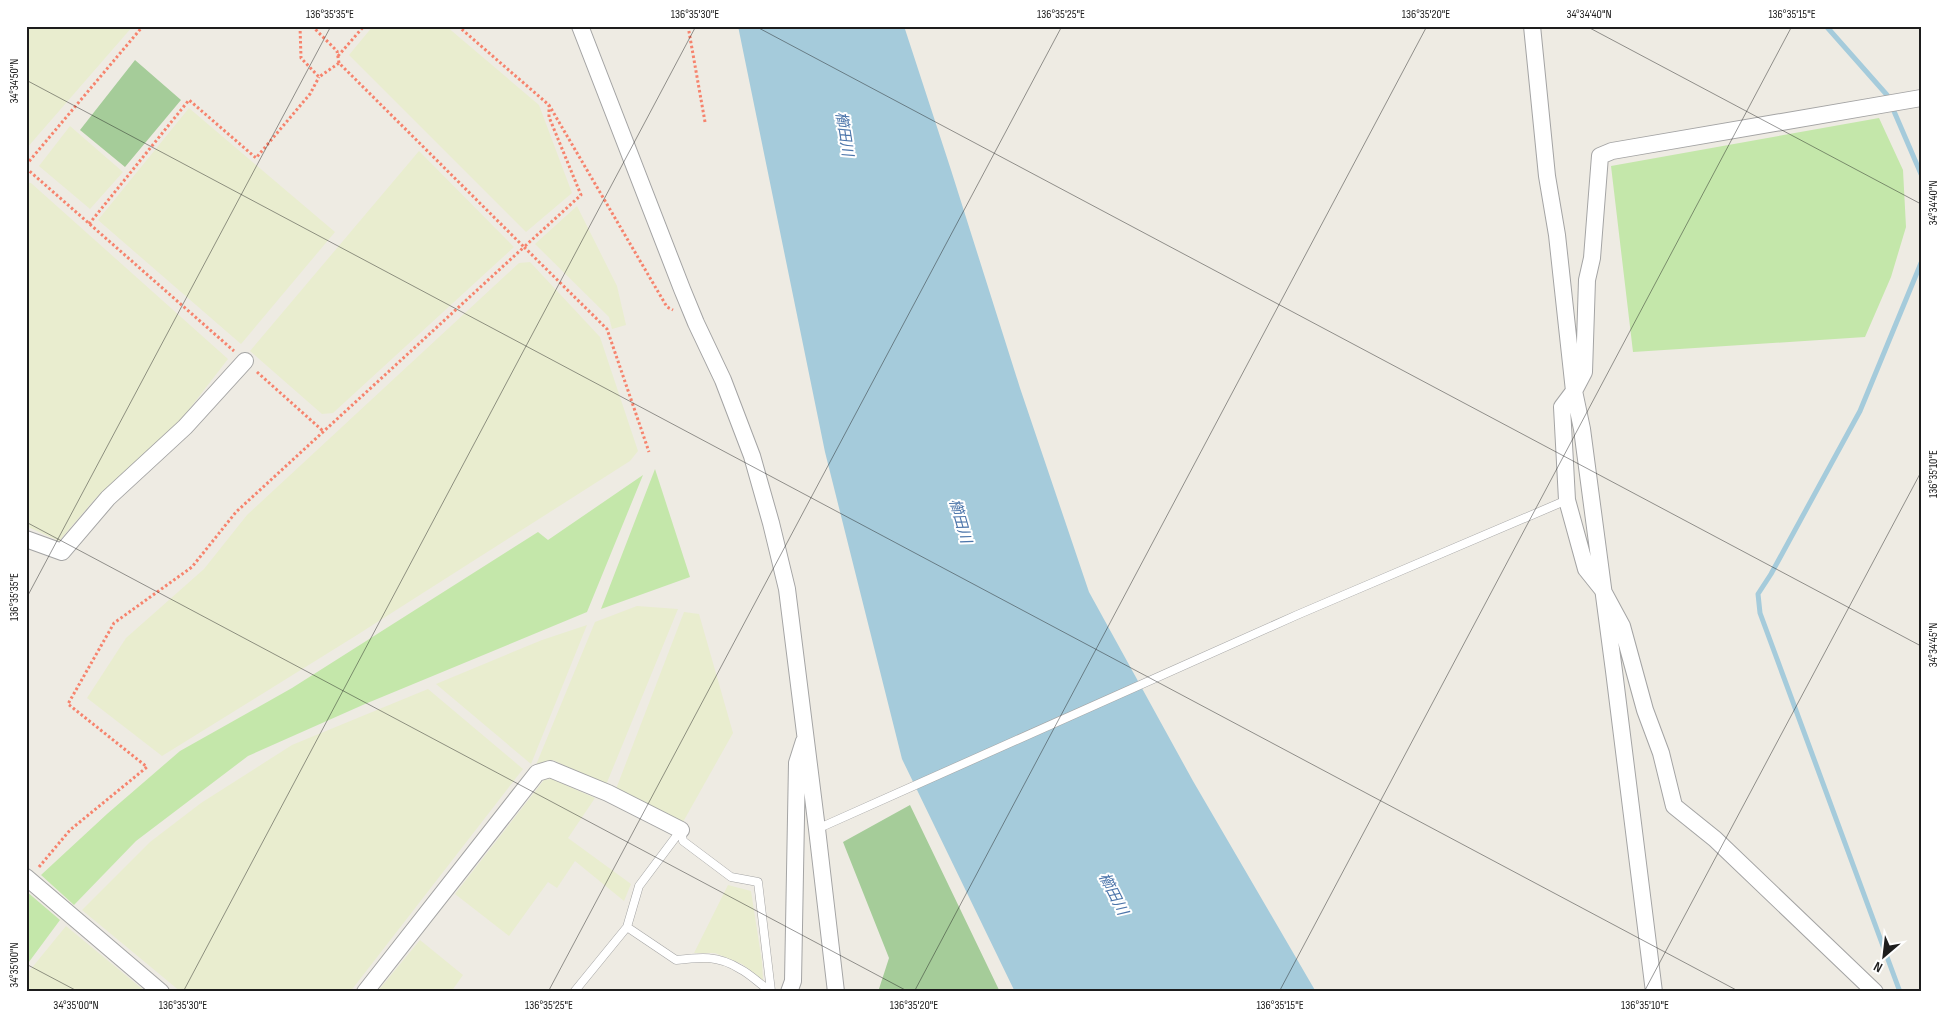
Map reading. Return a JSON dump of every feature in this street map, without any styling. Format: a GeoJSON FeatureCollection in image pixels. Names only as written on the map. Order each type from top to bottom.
{"type":"FeatureCollection","features":[{"type":"Feature","properties":{"kind":"street"},"geometry":{"type":"LineString","coordinates":[[580,26],[696,322],[723,380],[752,456],[771,523],[787,589],[818,828],[836,992]]}},
{"type":"Feature","properties":{"kind":"street"},"geometry":{"type":"LineString","coordinates":[[1532,26],[1547,176],[1557,235],[1574,391],[1584,446],[1614,671],[1654,992]]}},
{"type":"Feature","properties":{"kind":"street"},"geometry":{"type":"LineString","coordinates":[[1875,992],[1715,839],[1674,806],[1622,626],[1602,590],[1586,569],[1567,500],[1562,407],[1574,391],[1584,372],[1587,280],[1592,258],[1600,156],[1612,151],[1921,98]]}},
{"type":"Feature","properties":{"kind":"street"},"geometry":{"type":"LineString","coordinates":[[26,539],[62,552],[108,498],[185,428],[245,361]]}},
{"type":"Feature","properties":{"kind":"street"},"geometry":{"type":"LineString","coordinates":[[789,992],[793,981],[797,763],[805,735]]}},
{"type":"Feature","properties":{"kind":"street"},"geometry":{"type":"LineString","coordinates":[[365,992],[537,773],[550,768],[608,793],[681,830]]}},
{"type":"Feature","properties":{"kind":"street"},"geometry":{"type":"LineString","coordinates":[[28,878],[161,992]]}},
{"type":"Feature","properties":{"kind":"lane"},"geometry":{"type":"LineString","coordinates":[[818,828],[1222,649],[1567,500]]}},
{"type":"Feature","properties":{"kind":"lane"},"geometry":{"type":"LineString","coordinates":[[574,992],[627,928],[639,886],[681,830]]}},
{"type":"Feature","properties":{"kind":"lane"},"geometry":{"type":"LineString","coordinates":[[681,830],[683,841],[731,877],[758,882],[772,992]]}},
{"type":"Feature","properties":{"kind":"lane"},"geometry":{"type":"LineString","coordinates":[[627,928],[676,960],[704,956],[720,960],[740,968],[761,986],[772,992]]}},
{"type":"Feature","properties":{"kind":"path"},"geometry":{"type":"LineString","coordinates":[[143,26],[26,166],[323,431]]}},
{"type":"Feature","properties":{"kind":"path"},"geometry":{"type":"LineString","coordinates":[[300,26],[301,58],[320,77]]}},
{"type":"Feature","properties":{"kind":"path"},"geometry":{"type":"LineString","coordinates":[[312,26],[337,51],[339,63],[607,329],[649,452]]}},
{"type":"Feature","properties":{"kind":"path"},"geometry":{"type":"LineString","coordinates":[[338,57],[364,26]]}},
{"type":"Feature","properties":{"kind":"path"},"geometry":{"type":"LineString","coordinates":[[458,26],[550,105],[667,307],[696,322]]}},
{"type":"Feature","properties":{"kind":"path"},"geometry":{"type":"LineString","coordinates":[[688,26],[705,122]]}},
{"type":"Feature","properties":{"kind":"path"},"geometry":{"type":"LineString","coordinates":[[90,224],[189,100],[256,158],[310,94],[320,77],[339,63]]}},
{"type":"Feature","properties":{"kind":"path"},"geometry":{"type":"LineString","coordinates":[[28,878],[70,830],[147,767],[68,704],[114,624],[192,567],[236,512],[581,195],[549,118],[550,105]]}},
{"type":"Feature","properties":{"kind":"green space"},"geometry":{"type":"Polygon","coordinates":[[[26,26],[133,26],[26,149],[26,26]]]}},
{"type":"Feature","properties":{"kind":"green space"},"geometry":{"type":"Polygon","coordinates":[[[373,26],[446,26],[539,105],[572,193],[526,232],[349,55],[373,26]]]}},
{"type":"Feature","properties":{"kind":"green space"},"geometry":{"type":"Polygon","coordinates":[[[135,60],[181,100],[125,167],[80,130],[135,60]]]}},
{"type":"Feature","properties":{"kind":"green space"},"geometry":{"type":"Polygon","coordinates":[[[189,108],[335,232],[241,344],[98,220],[189,108]]]}},
{"type":"Feature","properties":{"kind":"green space"},"geometry":{"type":"Polygon","coordinates":[[[1879,118],[1903,170],[1906,227],[1891,277],[1865,337],[1633,352],[1611,166],[1879,118]]]}},
{"type":"Feature","properties":{"kind":"green space"},"geometry":{"type":"Polygon","coordinates":[[[70,126],[123,172],[90,209],[39,166],[70,126]]]}},
{"type":"Feature","properties":{"kind":"green space"},"geometry":{"type":"Polygon","coordinates":[[[419,151],[514,247],[333,413],[322,414],[250,351],[419,151]]]}},
{"type":"Feature","properties":{"kind":"green space"},"geometry":{"type":"Polygon","coordinates":[[[26,183],[31,183],[228,359],[177,425],[95,499],[59,541],[26,526],[26,183]]]}},
{"type":"Feature","properties":{"kind":"green space"},"geometry":{"type":"Polygon","coordinates":[[[577,206],[617,286],[626,325],[612,329],[609,317],[535,244],[577,206]]]}},
{"type":"Feature","properties":{"kind":"green space"},"geometry":{"type":"Polygon","coordinates":[[[530,262],[600,337],[638,451],[630,461],[357,635],[162,756],[87,698],[126,638],[204,569],[247,515],[519,263],[530,262]]]}},
{"type":"Feature","properties":{"kind":"green space"},"geometry":{"type":"Polygon","coordinates":[[[655,469],[690,577],[601,609],[655,469]]]}},
{"type":"Feature","properties":{"kind":"green space"},"geometry":{"type":"Polygon","coordinates":[[[643,475],[587,612],[365,704],[248,756],[136,841],[74,905],[41,875],[107,814],[180,751],[292,688],[538,532],[548,540],[643,475]]]}},
{"type":"Feature","properties":{"kind":"green space"},"geometry":{"type":"Polygon","coordinates":[[[637,606],[678,609],[606,785],[553,760],[536,765],[595,622],[637,606]]]}},
{"type":"Feature","properties":{"kind":"green space"},"geometry":{"type":"Polygon","coordinates":[[[684,612],[699,614],[733,733],[683,822],[616,789],[684,612]]]}},
{"type":"Feature","properties":{"kind":"green space"},"geometry":{"type":"Polygon","coordinates":[[[587,625],[531,764],[436,684],[542,640],[587,625]]]}},
{"type":"Feature","properties":{"kind":"green space"},"geometry":{"type":"Polygon","coordinates":[[[428,689],[523,769],[350,992],[181,992],[82,910],[150,842],[201,803],[292,745],[428,689]]]}},
{"type":"Feature","properties":{"kind":"green space"},"geometry":{"type":"Polygon","coordinates":[[[552,779],[595,798],[568,838],[631,884],[624,901],[575,861],[557,888],[548,882],[509,936],[455,894],[544,780],[552,779]]]}},
{"type":"Feature","properties":{"kind":"green space"},"geometry":{"type":"Polygon","coordinates":[[[910,805],[1000,992],[878,992],[889,958],[843,842],[910,805]]]}},
{"type":"Feature","properties":{"kind":"green space"},"geometry":{"type":"Polygon","coordinates":[[[728,885],[751,891],[763,980],[742,964],[715,953],[694,953],[728,885]]]}},
{"type":"Feature","properties":{"kind":"green space"},"geometry":{"type":"Polygon","coordinates":[[[26,891],[60,920],[26,966],[26,891]]]}},
{"type":"Feature","properties":{"kind":"green space"},"geometry":{"type":"Polygon","coordinates":[[[66,926],[146,992],[26,992],[26,975],[66,926]]]}},
{"type":"Feature","properties":{"kind":"green space"},"geometry":{"type":"Polygon","coordinates":[[[420,940],[463,975],[451,992],[377,992],[420,940]]]}},
{"type":"Feature","properties":{"kind":"water","name":"櫛田川"},"geometry":{"type":"Polygon","coordinates":[[[738,26],[904,26],[1020,388],[1089,592],[1193,781],[1316,992],[1015,992],[902,759],[825,452],[738,26]]]}},
{"type":"Feature","properties":{"kind":"waterway"},"geometry":{"type":"LineString","coordinates":[[1826,26],[1887,95],[1921,174]]}},
{"type":"Feature","properties":{"kind":"waterway"},"geometry":{"type":"LineString","coordinates":[[1900,992],[1760,613],[1758,594],[1771,574],[1860,411],[1921,263]]}}]}
